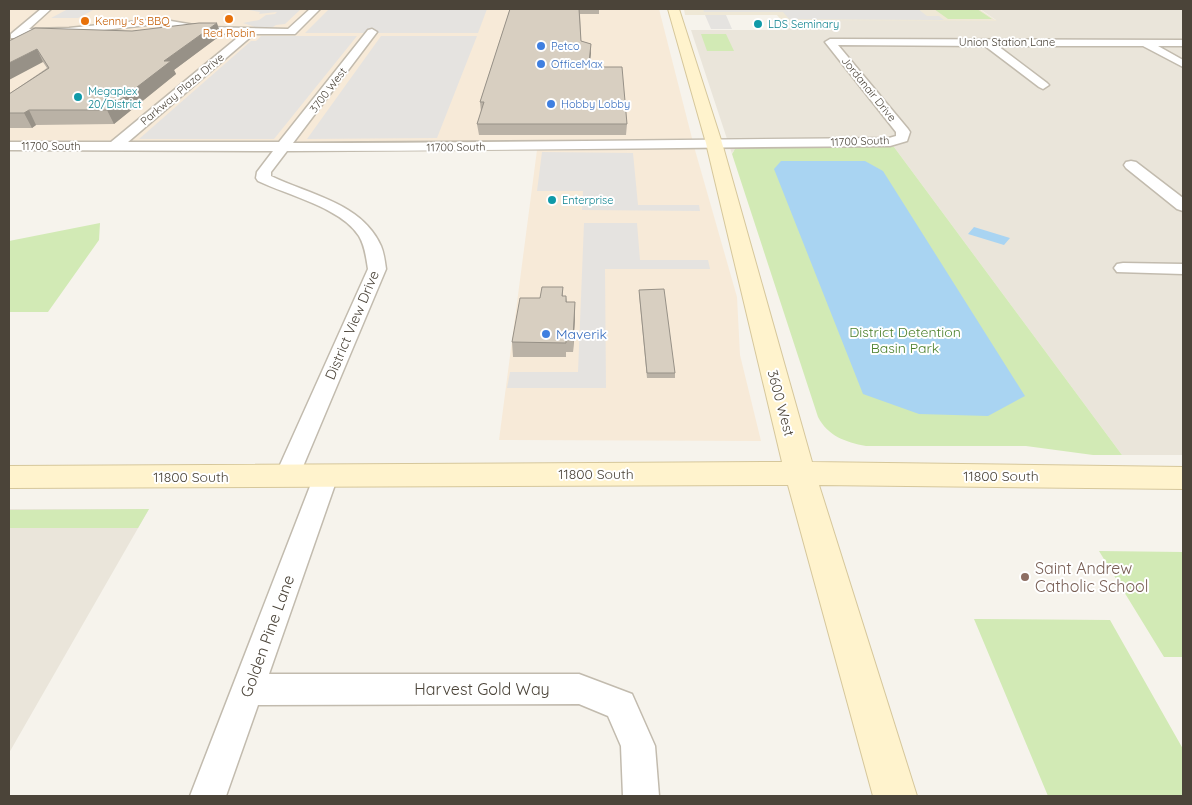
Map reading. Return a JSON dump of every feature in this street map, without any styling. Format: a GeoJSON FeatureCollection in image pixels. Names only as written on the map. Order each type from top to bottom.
{"type":"FeatureCollection","features":[{"type":"Feature","properties":{"kind":"main road","name":"3600 West"},"geometry":{"type":"LineString","coordinates":[[673,9],[714,142],[800,474],[895,796]]}},
{"type":"Feature","properties":{"kind":"main road","name":"11800 South"},"geometry":{"type":"LineString","coordinates":[[9,477],[800,474],[1183,478]]}},
{"type":"Feature","properties":{"kind":"street"},"geometry":{"type":"LineString","coordinates":[[9,39],[22,32],[46,9]]}},
{"type":"Feature","properties":{"kind":"street","name":"Parkway Plaza Drive"},"geometry":{"type":"LineString","coordinates":[[22,32],[69,31],[152,20],[180,19],[206,30],[291,32],[315,9]]}},
{"type":"Feature","properties":{"kind":"street"},"geometry":{"type":"LineString","coordinates":[[152,20],[164,12]]}},
{"type":"Feature","properties":{"kind":"street","name":"Parkway Plaza Drive"},"geometry":{"type":"LineString","coordinates":[[114,146],[250,32]]}},
{"type":"Feature","properties":{"kind":"street","name":"3700 West"},"geometry":{"type":"LineString","coordinates":[[283,148],[372,32]]}},
{"type":"Feature","properties":{"kind":"street","name":"Union Station Lane"},"geometry":{"type":"LineString","coordinates":[[830,42],[1183,43]]}},
{"type":"Feature","properties":{"kind":"street","name":"Jordanair Drive"},"geometry":{"type":"LineString","coordinates":[[830,42],[903,132],[902,138]]}},
{"type":"Feature","properties":{"kind":"street"},"geometry":{"type":"LineString","coordinates":[[987,42],[1043,85]]}},
{"type":"Feature","properties":{"kind":"street"},"geometry":{"type":"LineString","coordinates":[[1145,43],[1183,64]]}},
{"type":"Feature","properties":{"kind":"street","name":"11700 South"},"geometry":{"type":"LineString","coordinates":[[9,146],[283,148],[714,142],[890,142],[902,138]]}},
{"type":"Feature","properties":{"kind":"street","name":"District View Drive"},"geometry":{"type":"LineString","coordinates":[[283,148],[264,172],[263,178],[281,188],[318,201],[350,216],[362,226],[377,254],[376,269],[287,476]]}},
{"type":"Feature","properties":{"kind":"street"},"geometry":{"type":"LineString","coordinates":[[1131,165],[1183,206]]}},
{"type":"Feature","properties":{"kind":"street"},"geometry":{"type":"LineString","coordinates":[[1123,268],[1183,269]]}},
{"type":"Feature","properties":{"kind":"street","name":"Golden Pine Lane"},"geometry":{"type":"LineString","coordinates":[[208,796],[326,476]]}},
{"type":"Feature","properties":{"kind":"street","name":"Harvest Gold Way"},"geometry":{"type":"LineString","coordinates":[[247,690],[579,688],[620,705],[638,746],[641,796]]}},
{"type":"Feature","properties":{"kind":"shaded area"},"geometry":{"type":"Polygon","coordinates":[[[9,9],[659,9],[695,150],[737,297],[740,355],[761,441],[499,440],[537,150],[9,146],[9,9]]]}},
{"type":"Feature","properties":{"kind":"shaded area"},"geometry":{"type":"Polygon","coordinates":[[[68,9],[95,9],[78,18],[51,18],[68,9]]]}},
{"type":"Feature","properties":{"kind":"shaded area"},"geometry":{"type":"Polygon","coordinates":[[[243,9],[301,9],[285,24],[273,27],[255,27],[243,23],[259,20],[266,15],[277,12],[259,14],[260,12],[243,9]]]}},
{"type":"Feature","properties":{"kind":"shaded area"},"geometry":{"type":"Polygon","coordinates":[[[329,9],[487,9],[478,33],[305,33],[329,9]]]}},
{"type":"Feature","properties":{"kind":"shaded area"},"geometry":{"type":"Polygon","coordinates":[[[684,9],[979,9],[997,21],[781,20],[777,15],[685,15],[684,9]]]}},
{"type":"Feature","properties":{"kind":"shaded area"},"geometry":{"type":"Polygon","coordinates":[[[703,9],[918,9],[927,16],[939,16],[944,20],[789,19],[783,12],[704,12],[703,9]]]}},
{"type":"Feature","properties":{"kind":"shaded area"},"geometry":{"type":"Polygon","coordinates":[[[980,9],[1183,9],[1183,455],[1122,455],[894,147],[746,147],[733,151],[732,154],[691,30],[787,30],[781,20],[996,20],[980,9]]]}},
{"type":"Feature","properties":{"kind":"shaded area"},"geometry":{"type":"Polygon","coordinates":[[[705,15],[726,15],[732,29],[711,29],[705,15]]]}},
{"type":"Feature","properties":{"kind":"shaded area"},"geometry":{"type":"Polygon","coordinates":[[[261,36],[357,36],[274,139],[139,139],[251,41],[256,41],[261,36]]]}},
{"type":"Feature","properties":{"kind":"shaded area"},"geometry":{"type":"Polygon","coordinates":[[[381,36],[477,36],[437,138],[307,139],[381,36]]]}},
{"type":"Feature","properties":{"kind":"shaded area"},"geometry":{"type":"Polygon","coordinates":[[[542,152],[633,153],[638,205],[699,205],[700,211],[582,210],[583,191],[537,191],[542,152]]]}},
{"type":"Feature","properties":{"kind":"shaded area"},"geometry":{"type":"Polygon","coordinates":[[[584,223],[637,223],[640,260],[708,260],[710,269],[605,269],[606,388],[507,388],[510,372],[578,372],[584,223]]]}},
{"type":"Feature","properties":{"kind":"shaded area"},"geometry":{"type":"Polygon","coordinates":[[[9,509],[149,509],[9,753],[9,509]]]}},
{"type":"Feature","properties":{"kind":"green space"},"geometry":{"type":"Polygon","coordinates":[[[934,9],[977,9],[992,19],[948,19],[934,9]]]}},
{"type":"Feature","properties":{"kind":"green space"},"geometry":{"type":"Polygon","coordinates":[[[701,34],[726,34],[734,51],[707,51],[701,34]]]}},
{"type":"Feature","properties":{"kind":"green space","name":"District Detention Basin Park"},"geometry":{"type":"Polygon","coordinates":[[[746,147],[894,147],[1122,455],[1093,455],[1026,446],[866,446],[844,440],[827,429],[818,417],[732,154],[735,149],[746,147]]]}},
{"type":"Feature","properties":{"kind":"green space"},"geometry":{"type":"Polygon","coordinates":[[[100,223],[99,240],[48,312],[9,312],[9,241],[100,223]]]}},
{"type":"Feature","properties":{"kind":"green space"},"geometry":{"type":"Polygon","coordinates":[[[149,509],[138,528],[9,528],[9,510],[149,509]]]}},
{"type":"Feature","properties":{"kind":"green space"},"geometry":{"type":"Polygon","coordinates":[[[1099,551],[1183,552],[1183,657],[1164,657],[1099,551]]]}},
{"type":"Feature","properties":{"kind":"green space"},"geometry":{"type":"Polygon","coordinates":[[[974,619],[1110,620],[1183,749],[1183,796],[1048,796],[974,619]]]}},
{"type":"Feature","properties":{"kind":"water"},"geometry":{"type":"Polygon","coordinates":[[[781,161],[865,161],[883,171],[1025,396],[988,416],[919,414],[863,394],[774,169],[781,161]]]}},
{"type":"Feature","properties":{"kind":"water"},"geometry":{"type":"Polygon","coordinates":[[[974,227],[1010,238],[1004,245],[968,234],[974,227]]]}},
{"type":"Feature","properties":{"kind":"building"},"geometry":{"type":"Polygon","coordinates":[[[510,9],[579,9],[581,41],[591,44],[589,62],[596,63],[596,67],[622,67],[627,124],[477,124],[484,102],[480,102],[510,9]]]}},
{"type":"Feature","properties":{"kind":"building","name":"Megaplex 20/District"},"geometry":{"type":"Polygon","coordinates":[[[199,23],[217,23],[164,61],[171,61],[107,110],[29,110],[24,113],[9,113],[9,94],[49,68],[37,49],[9,63],[9,41],[35,28],[132,31],[199,23]]]}},
{"type":"Feature","properties":{"kind":"building","name":"Maverik"},"geometry":{"type":"Polygon","coordinates":[[[542,287],[563,287],[562,296],[566,296],[566,302],[575,302],[573,338],[566,338],[566,343],[512,342],[520,298],[540,298],[542,287]]]}},
{"type":"Feature","properties":{"kind":"building","name":"Maverik"},"geometry":{"type":"Polygon","coordinates":[[[664,289],[675,373],[647,373],[639,290],[664,289]]]}},
{"type":"Feature","properties":{"kind":"place","name":"Red Robin"},"geometry":{"type":"Point","coordinates":[229,19]}},
{"type":"Feature","properties":{"kind":"place","name":"Kenny J's BBQ"},"geometry":{"type":"Point","coordinates":[85,21]}},
{"type":"Feature","properties":{"kind":"place","name":"LDS Seminary"},"geometry":{"type":"Point","coordinates":[758,24]}},
{"type":"Feature","properties":{"kind":"place","name":"Petco"},"geometry":{"type":"Point","coordinates":[541,46]}},
{"type":"Feature","properties":{"kind":"place","name":"OfficeMax"},"geometry":{"type":"Point","coordinates":[541,64]}},
{"type":"Feature","properties":{"kind":"place","name":"Megaplex 20/District"},"geometry":{"type":"Point","coordinates":[78,97]}},
{"type":"Feature","properties":{"kind":"place","name":"Hobby Lobby"},"geometry":{"type":"Point","coordinates":[551,104]}},
{"type":"Feature","properties":{"kind":"place","name":"Enterprise"},"geometry":{"type":"Point","coordinates":[552,200]}},
{"type":"Feature","properties":{"kind":"place","name":"Maverik"},"geometry":{"type":"Point","coordinates":[546,334]}},
{"type":"Feature","properties":{"kind":"place","name":"Saint Andrew Catholic School"},"geometry":{"type":"Point","coordinates":[1025,577]}}]}
